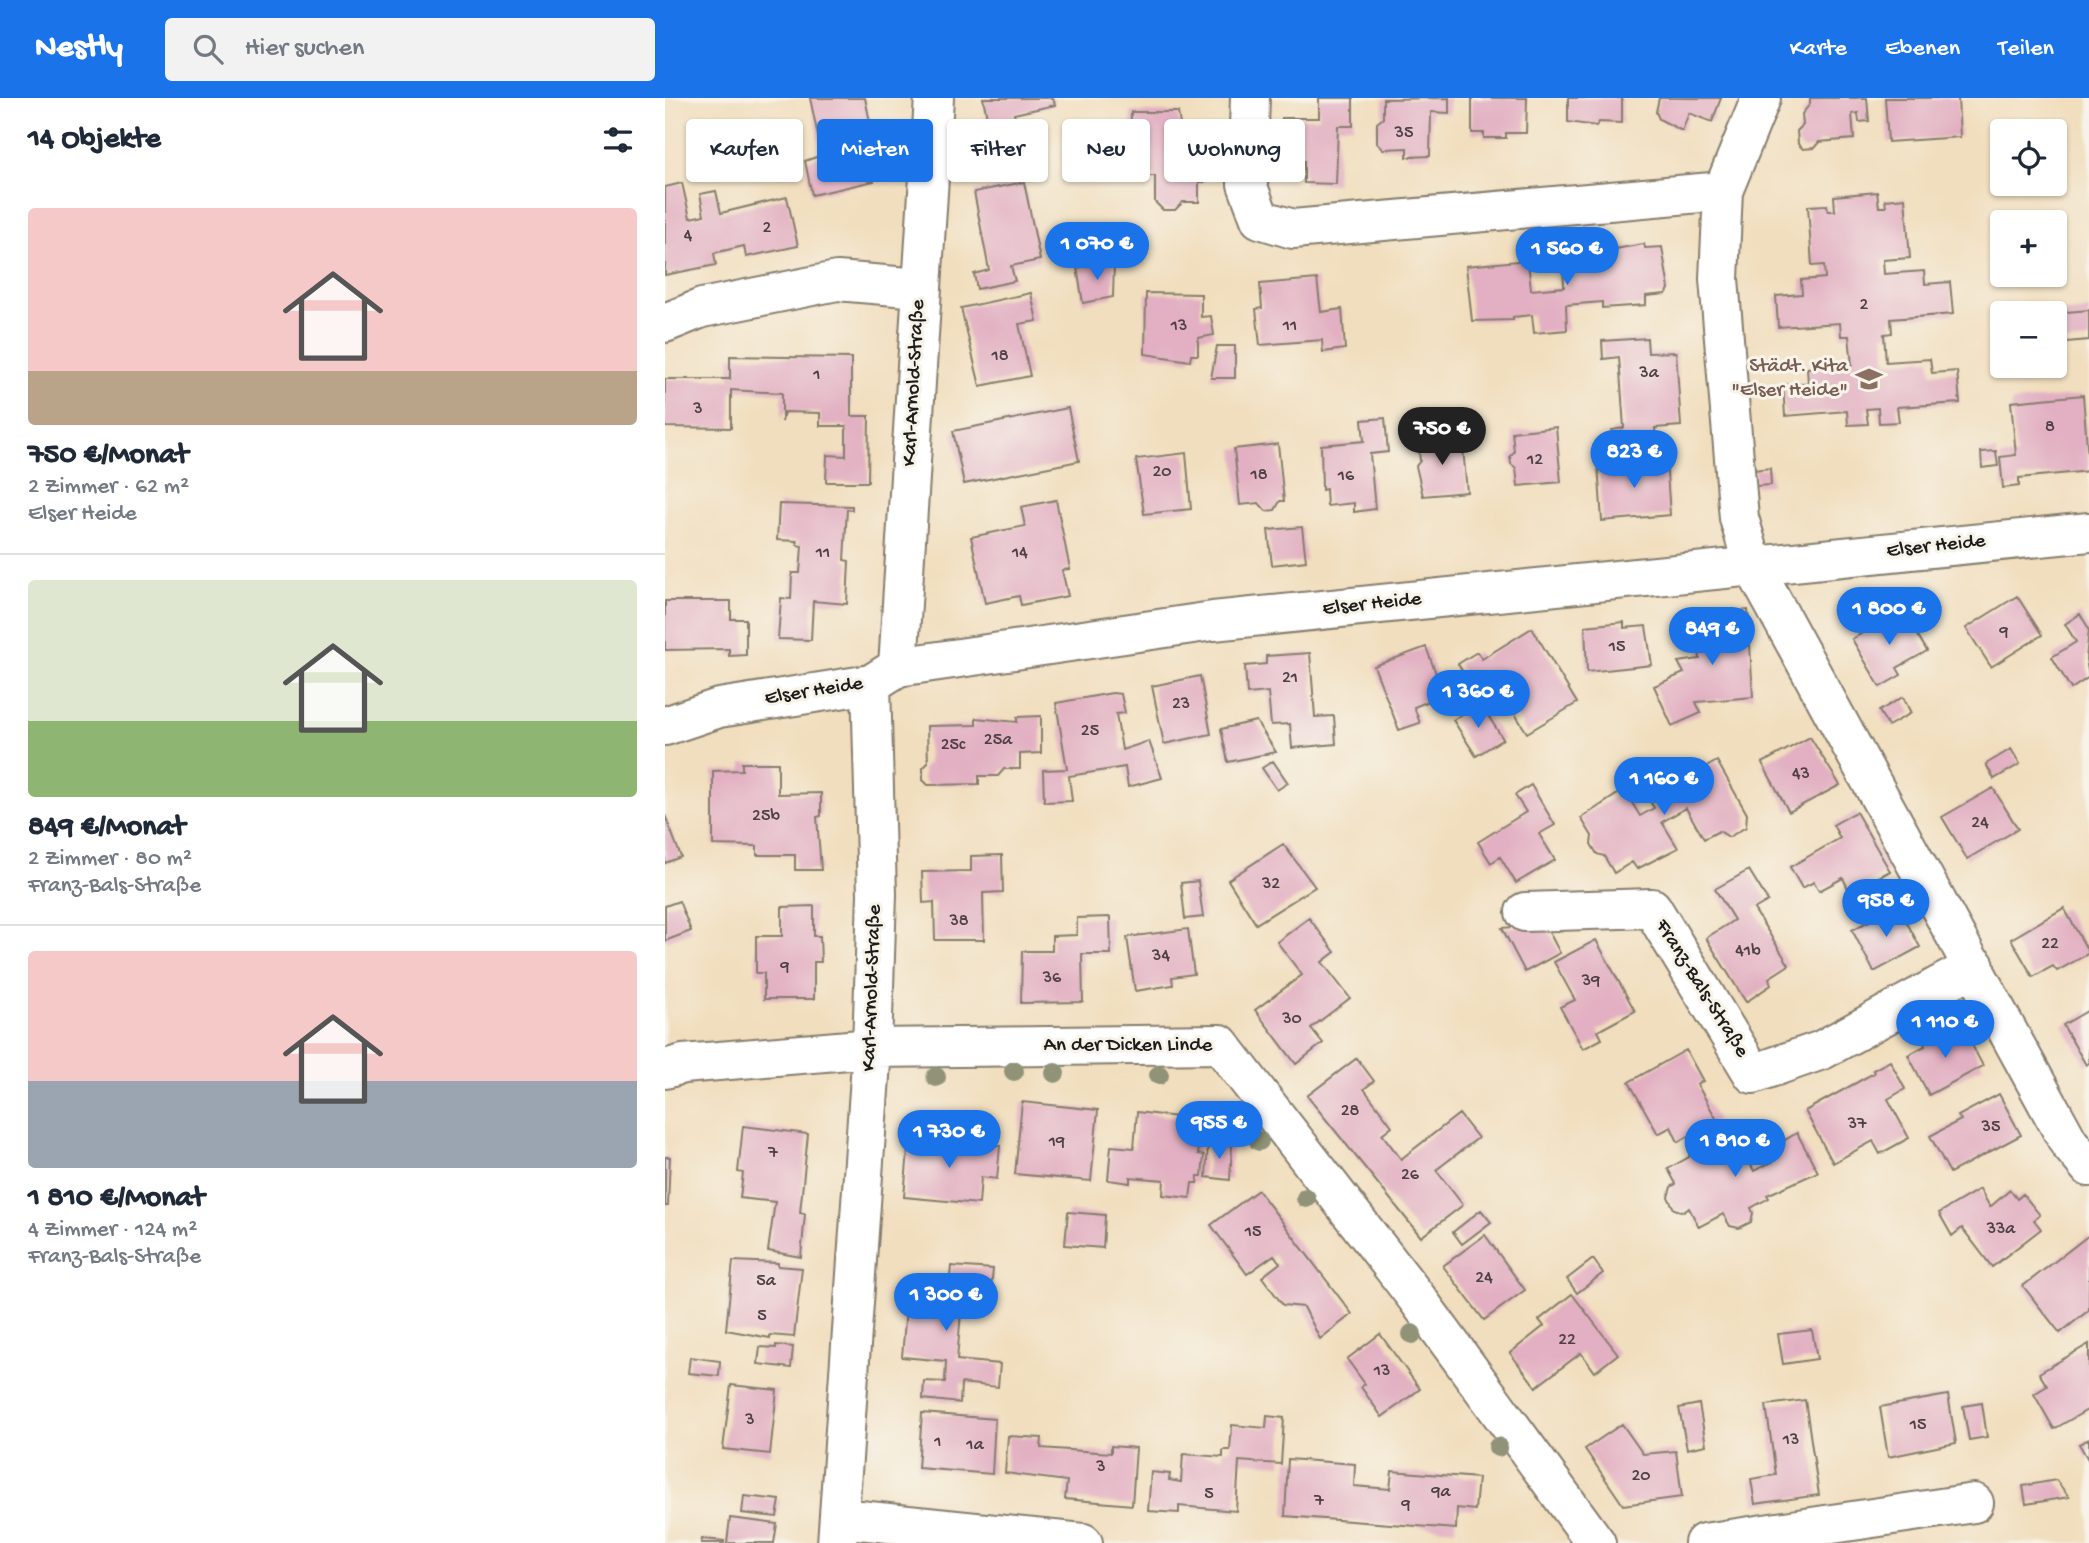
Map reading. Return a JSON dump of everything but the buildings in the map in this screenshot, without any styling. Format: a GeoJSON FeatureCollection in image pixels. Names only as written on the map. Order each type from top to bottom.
{"type":"FeatureCollection","features":[{"type":"Feature","properties":{"kind":"street","name":"Karl-Arnold-Straße"},"geometry":{"type":"LineString","coordinates":[[839,1530],[872,1048],[885,676],[934,98]]}},
{"type":"Feature","properties":{"kind":"street"},"geometry":{"type":"LineString","coordinates":[[1250,98],[1247,184],[1260,219],[1293,229],[1723,191]]}},
{"type":"Feature","properties":{"kind":"street"},"geometry":{"type":"LineString","coordinates":[[1762,98],[1723,191],[1720,292],[1739,518],[1753,566],[1975,966],[2082,1146]]}},
{"type":"Feature","properties":{"kind":"street"},"geometry":{"type":"LineString","coordinates":[[665,323],[702,308],[837,281],[920,288]]}},
{"type":"Feature","properties":{"kind":"street","name":"Elser Heide"},"geometry":{"type":"LineString","coordinates":[[665,726],[719,708],[885,676],[1213,621],[2089,532]]}},
{"type":"Feature","properties":{"kind":"street","name":"Franz-Bals-Straße"},"geometry":{"type":"LineString","coordinates":[[1525,912],[1652,908],[1753,1074],[1822,1050],[1975,966]]}},
{"type":"Feature","properties":{"kind":"street","name":"An der Dicken Linde"},"geometry":{"type":"LineString","coordinates":[[665,1069],[683,1064],[872,1048],[1220,1044],[1416,1297],[1597,1543]]}},
{"type":"Feature","properties":{"kind":"street"},"geometry":{"type":"LineString","coordinates":[[1704,1543],[1974,1503]]}},
{"type":"Feature","properties":{"kind":"street"},"geometry":{"type":"LineString","coordinates":[[839,1530],[1083,1543]]}},
{"type":"Feature","properties":{"kind":"place","name":"Städt. Kita \"Elser Heide\""},"geometry":{"type":"Point","coordinates":[1869,379]}}]}
